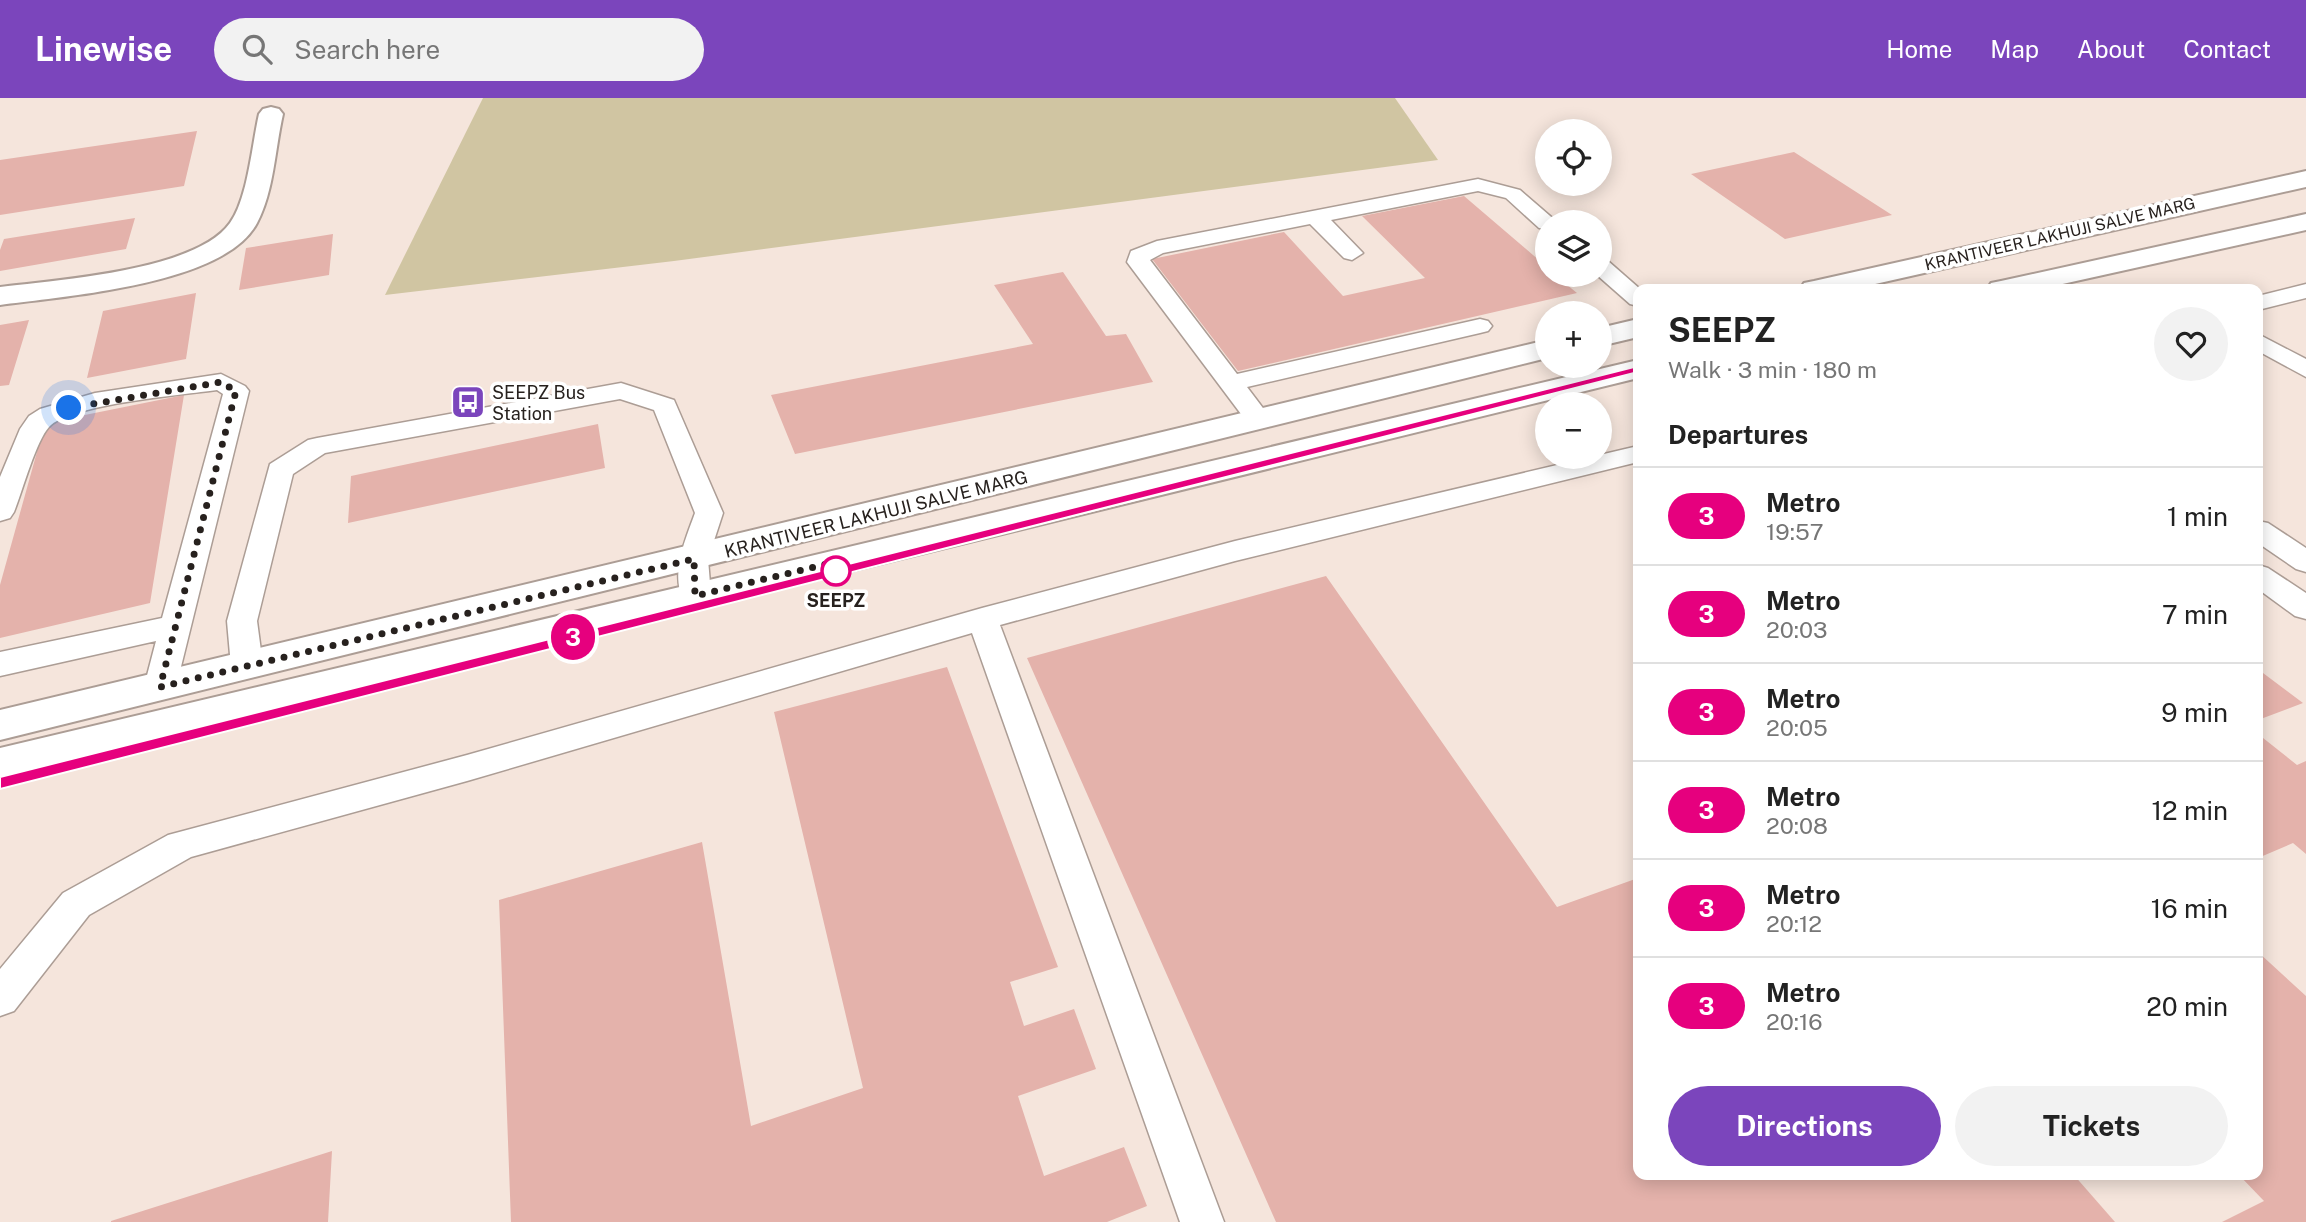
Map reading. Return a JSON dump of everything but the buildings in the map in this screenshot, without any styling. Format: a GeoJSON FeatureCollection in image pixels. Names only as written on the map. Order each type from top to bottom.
{"type":"FeatureCollection","features":[{"type":"Feature","properties":{"kind":"main road"},"geometry":{"type":"LineString","coordinates":[[0,296],[144,273],[203,258],[221,248],[244,224],[271,114]]}},
{"type":"Feature","properties":{"kind":"main road","name":"KRANTIVEER LAKHUJI SALVE MARG"},"geometry":{"type":"LineString","coordinates":[[1836,284],[2306,179]]}},
{"type":"Feature","properties":{"kind":"main road"},"geometry":{"type":"LineString","coordinates":[[2024,284],[2306,222]]}},
{"type":"Feature","properties":{"kind":"main road"},"geometry":{"type":"LineString","coordinates":[[1612,334],[1633,329]]}},
{"type":"Feature","properties":{"kind":"main road","name":"KRANTIVEER LAKHUJI SALVE MARG"},"geometry":{"type":"LineString","coordinates":[[0,764],[694,577],[1259,420],[1535,352]]}},
{"type":"Feature","properties":{"kind":"main road","name":"KRANTIVEER LAKHUJI SALVE MARG"},"geometry":{"type":"LineString","coordinates":[[0,725],[247,666],[694,577],[1619,366]]}},
{"type":"Feature","properties":{"kind":"lane"},"geometry":{"type":"LineString","coordinates":[[1259,420],[1138,262],[1139,256],[1157,248],[1478,186],[1513,194],[1535,213]]}},
{"type":"Feature","properties":{"kind":"lane"},"geometry":{"type":"LineString","coordinates":[[1315,217],[1352,253]]}},
{"type":"Feature","properties":{"kind":"lane"},"geometry":{"type":"LineString","coordinates":[[1612,277],[1633,295]]}},
{"type":"Feature","properties":{"kind":"lane"},"geometry":{"type":"LineString","coordinates":[[2263,302],[2306,291]]}},
{"type":"Feature","properties":{"kind":"lane"},"geometry":{"type":"LineString","coordinates":[[1231,383],[1480,326]]}},
{"type":"Feature","properties":{"kind":"lane"},"geometry":{"type":"LineString","coordinates":[[2263,344],[2306,370]]}},
{"type":"Feature","properties":{"kind":"lane"},"geometry":{"type":"LineString","coordinates":[[0,512],[38,421],[55,412],[83,404],[221,382],[236,391],[160,687]]}},
{"type":"Feature","properties":{"kind":"lane"},"geometry":{"type":"LineString","coordinates":[[247,666],[242,621],[280,470],[317,446],[621,391],[665,405],[709,513],[694,577]]}},
{"type":"Feature","properties":{"kind":"lane"},"geometry":{"type":"LineString","coordinates":[[0,998],[76,904],[181,845],[467,768],[982,619],[1235,551],[1633,455]]}},
{"type":"Feature","properties":{"kind":"lane"},"geometry":{"type":"LineString","coordinates":[[2263,533],[2306,562]]}},
{"type":"Feature","properties":{"kind":"lane"},"geometry":{"type":"LineString","coordinates":[[2263,578],[2306,608]]}},
{"type":"Feature","properties":{"kind":"lane"},"geometry":{"type":"LineString","coordinates":[[982,619],[1202,1222]]}},
{"type":"Feature","properties":{"kind":"lane"},"geometry":{"type":"LineString","coordinates":[[0,664],[176,626]]}},
{"type":"Feature","properties":{"kind":"shaded area"},"geometry":{"type":"Polygon","coordinates":[[[483,98],[1395,98],[1438,160],[674,261],[385,295],[483,98]]]}},
{"type":"Feature","properties":{"kind":"metro line","name":"3"},"geometry":{"type":"LineString","coordinates":[[0,783],[1633,370]]}},
{"type":"Feature","properties":{"kind":"place","name":"SEEPZ Bus Station"},"geometry":{"type":"Point","coordinates":[468,402]}},
{"type":"Feature","properties":{"kind":"place","name":"SEEPZ"},"geometry":{"type":"Point","coordinates":[836,571]}},
{"type":"Feature","properties":{"kind":"route"},"geometry":{"type":"LineString","coordinates":[[69,408],[221,382],[236,391],[160,687],[694,559],[695,596],[831,563],[836,571]]}}]}
